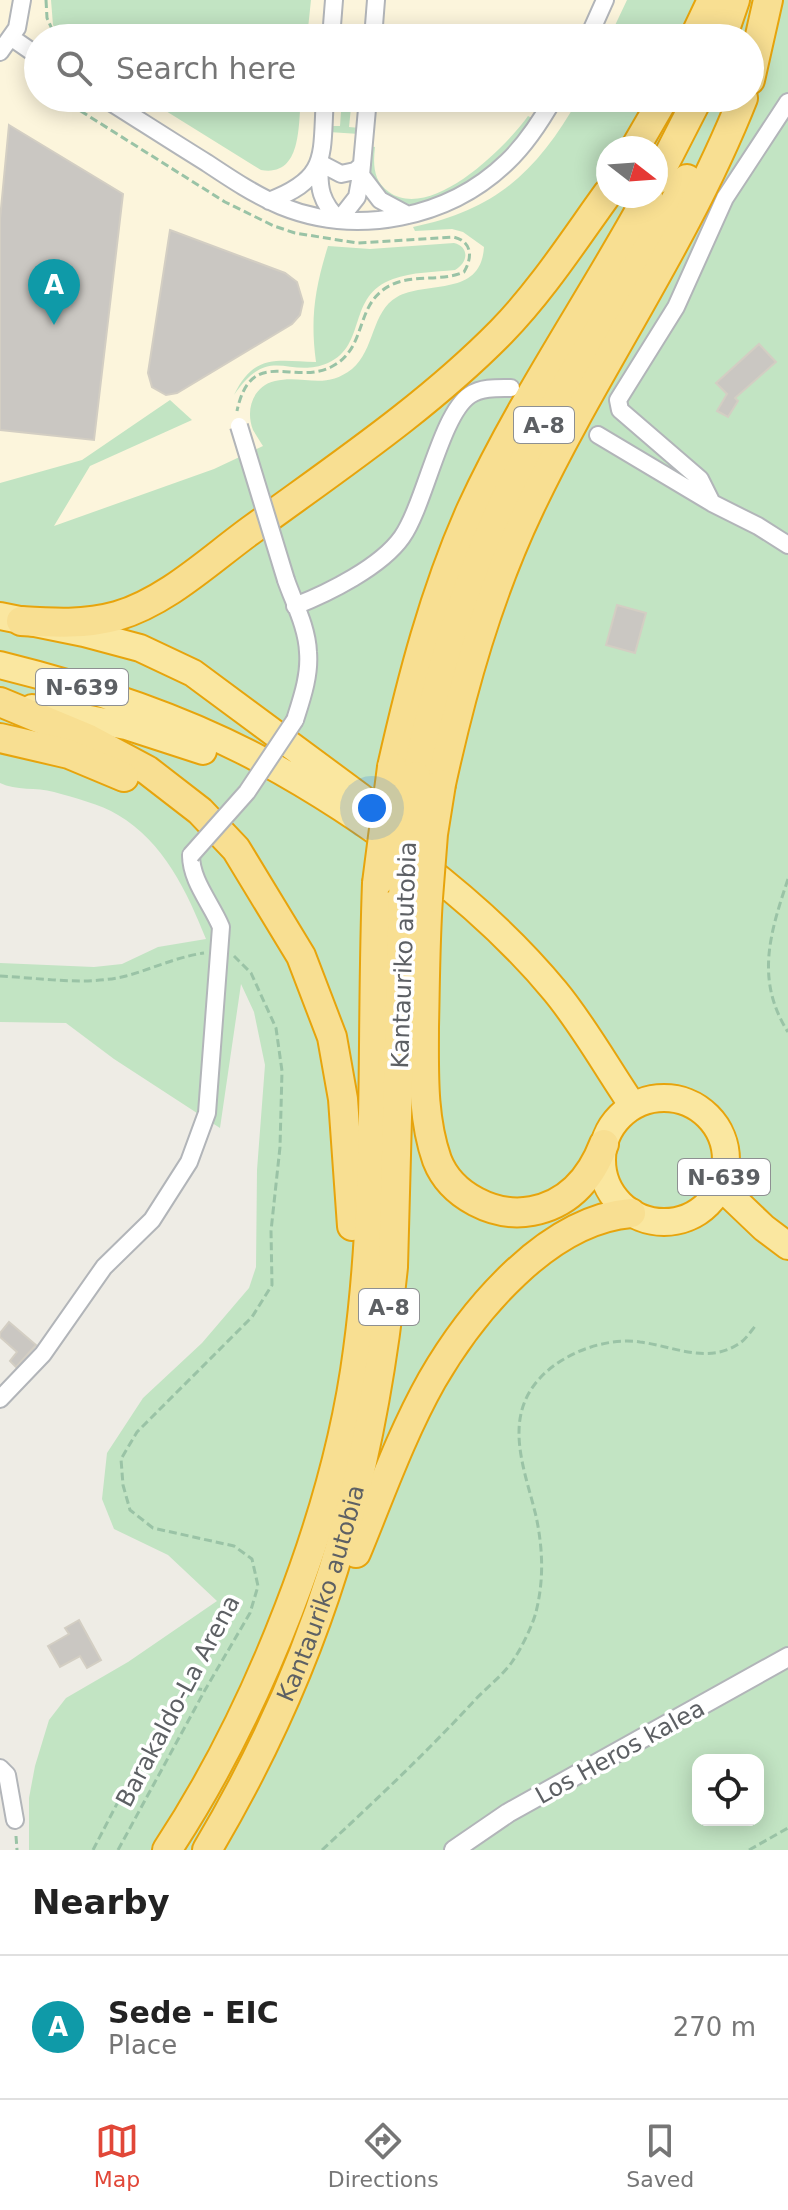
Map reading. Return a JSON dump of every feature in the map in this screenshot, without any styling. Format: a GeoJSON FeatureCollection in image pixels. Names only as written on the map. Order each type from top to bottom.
{"type":"FeatureCollection","features":[{"type":"Feature","properties":{"kind":"highway"},"geometry":{"type":"LineString","coordinates":[[701,24],[712,0]]}},
{"type":"Feature","properties":{"kind":"highway"},"geometry":{"type":"LineString","coordinates":[[727,24],[735,0]]}},
{"type":"Feature","properties":{"kind":"highway"},"geometry":{"type":"LineString","coordinates":[[755,24],[766,0]]}},
{"type":"Feature","properties":{"kind":"highway"},"geometry":{"type":"LineString","coordinates":[[761,24],[766,0]]}},
{"type":"Feature","properties":{"kind":"highway"},"geometry":{"type":"LineString","coordinates":[[642,136],[656,112]]}},
{"type":"Feature","properties":{"kind":"highway"},"geometry":{"type":"LineString","coordinates":[[668,157],[691,112]]}},
{"type":"Feature","properties":{"kind":"highway","name":"Kantauriko autobia"},"geometry":{"type":"LineString","coordinates":[[416,775],[450,640],[492,528],[553,409],[670,212],[720,112]]}},
{"type":"Feature","properties":{"kind":"highway"},"geometry":{"type":"LineString","coordinates":[[416,775],[472,656],[496,586],[530,507],[663,266],[704,187],[737,112]]}},
{"type":"Feature","properties":{"kind":"highway"},"geometry":{"type":"LineString","coordinates":[[10,619],[89,622],[117,616],[144,605],[210,560],[440,389],[502,331],[549,277],[597,208]]}},
{"type":"Feature","properties":{"kind":"highway","name":"Kantauriko autobia"},"geometry":{"type":"LineString","coordinates":[[207,1850],[283,1705],[317,1621],[344,1539],[366,1453],[387,1328],[397,1193],[425,633],[471,512],[531,395],[641,208]]}},
{"type":"Feature","properties":{"kind":"highway"},"geometry":{"type":"LineString","coordinates":[[10,619],[84,633],[140,648],[193,673],[362,798],[397,831],[412,888],[424,1015],[426,1121],[438,1163],[452,1183],[474,1201],[511,1213],[545,1208],[560,1202],[580,1186],[597,1164],[615,1122],[633,1106]]}},
{"type":"Feature","properties":{"kind":"highway","name":"N-639"},"geometry":{"type":"LineString","coordinates":[[0,665],[81,687],[142,708],[261,759],[361,822],[412,888],[488,923],[556,991],[633,1106],[656,1098],[680,1100],[711,1118],[723,1139],[726,1163],[721,1187],[707,1206],[676,1222],[653,1222],[631,1213]]}},
{"type":"Feature","properties":{"kind":"highway"},"geometry":{"type":"LineString","coordinates":[[0,702],[126,726],[217,756],[279,786],[412,888]]}},
{"type":"Feature","properties":{"kind":"highway"},"geometry":{"type":"LineString","coordinates":[[0,702],[89,739],[147,770],[200,811],[236,849],[301,956],[332,1037],[343,1099],[351,1194],[353,1280],[331,1478]]}},
{"type":"Feature","properties":{"kind":"highway"},"geometry":{"type":"LineString","coordinates":[[0,738],[69,754],[118,774],[174,806],[229,853],[270,901]]}},
{"type":"Feature","properties":{"kind":"highway","name":"Kantauriko autobia"},"geometry":{"type":"LineString","coordinates":[[167,1850],[225,1748],[268,1658],[311,1543],[348,1412],[358,1351],[370,1206],[412,888]]}},
{"type":"Feature","properties":{"kind":"highway"},"geometry":{"type":"LineString","coordinates":[[604,1144],[602,1163],[605,1181],[614,1198],[631,1213]]}},
{"type":"Feature","properties":{"kind":"highway","name":"N-639"},"geometry":{"type":"LineString","coordinates":[[721,1187],[788,1246]]}},
{"type":"Feature","properties":{"kind":"highway"},"geometry":{"type":"LineString","coordinates":[[283,1705],[307,1671],[402,1441],[432,1381],[454,1346],[489,1301],[527,1262],[586,1223],[631,1213]]}},
{"type":"Feature","properties":{"kind":"street"},"geometry":{"type":"LineString","coordinates":[[0,52],[12,38],[20,18],[22,0]]}},
{"type":"Feature","properties":{"kind":"street"},"geometry":{"type":"LineString","coordinates":[[332,24],[334,0]]}},
{"type":"Feature","properties":{"kind":"street"},"geometry":{"type":"LineString","coordinates":[[374,24],[376,0]]}},
{"type":"Feature","properties":{"kind":"street"},"geometry":{"type":"LineString","coordinates":[[594,24],[605,0]]}},
{"type":"Feature","properties":{"kind":"street"},"geometry":{"type":"LineString","coordinates":[[12,38],[24,46]]}},
{"type":"Feature","properties":{"kind":"street"},"geometry":{"type":"LineString","coordinates":[[712,503],[700,479],[620,410],[618,400],[676,307],[725,198],[788,102]]}},
{"type":"Feature","properties":{"kind":"street"},"geometry":{"type":"LineString","coordinates":[[126,112],[269,201],[302,213],[339,220],[382,220],[450,202],[492,176],[523,145],[545,112]]}},
{"type":"Feature","properties":{"kind":"street"},"geometry":{"type":"LineString","coordinates":[[324,112],[321,197],[339,220]]}},
{"type":"Feature","properties":{"kind":"street"},"geometry":{"type":"LineString","coordinates":[[339,220],[357,197],[367,112]]}},
{"type":"Feature","properties":{"kind":"street"},"geometry":{"type":"LineString","coordinates":[[269,201],[303,184],[320,163]]}},
{"type":"Feature","properties":{"kind":"street"},"geometry":{"type":"LineString","coordinates":[[320,163],[341,174],[362,170]]}},
{"type":"Feature","properties":{"kind":"street"},"geometry":{"type":"LineString","coordinates":[[362,170],[380,200],[408,215]]}},
{"type":"Feature","properties":{"kind":"street"},"geometry":{"type":"LineString","coordinates":[[295,606],[322,595],[389,552],[412,520],[452,417],[469,396],[492,387],[511,388]]}},
{"type":"Feature","properties":{"kind":"street"},"geometry":{"type":"LineString","coordinates":[[0,1399],[43,1354],[104,1267],[152,1220],[189,1162],[207,1113],[221,927],[212,905],[191,871],[191,855],[247,792],[295,720],[306,684],[308,652],[303,627],[239,426]]}},
{"type":"Feature","properties":{"kind":"street"},"geometry":{"type":"LineString","coordinates":[[598,435],[788,545]]}},
{"type":"Feature","properties":{"kind":"street","name":"Los Heros kalea"},"geometry":{"type":"LineString","coordinates":[[454,1850],[508,1813],[788,1657]]}},
{"type":"Feature","properties":{"kind":"street"},"geometry":{"type":"LineString","coordinates":[[0,1768],[7,1775],[15,1820]]}},
{"type":"Feature","properties":{"kind":"path"},"geometry":{"type":"LineString","coordinates":[[46,0],[50,24]]}},
{"type":"Feature","properties":{"kind":"path"},"geometry":{"type":"LineString","coordinates":[[82,112],[225,202],[274,226],[295,233],[357,243],[453,237],[461,239],[468,246],[471,255],[464,272],[407,280],[382,290],[371,301],[364,315],[356,344],[341,361],[329,368],[305,373],[272,370],[251,380],[239,401],[236,415],[239,426]]}},
{"type":"Feature","properties":{"kind":"path"},"geometry":{"type":"LineString","coordinates":[[788,879],[772,934],[768,963],[769,991],[788,1032]]}},
{"type":"Feature","properties":{"kind":"path"},"geometry":{"type":"LineString","coordinates":[[0,976],[73,981],[123,977],[185,956],[220,950]]}},
{"type":"Feature","properties":{"kind":"path","name":"Barakaldo-La Arena"},"geometry":{"type":"LineString","coordinates":[[118,1850],[250,1613],[258,1586],[252,1559],[234,1546],[153,1528],[130,1510],[123,1485],[121,1459],[137,1432],[252,1317],[272,1285],[271,1231],[280,1147],[282,1071],[276,1028],[251,973],[238,958],[220,950]]}},
{"type":"Feature","properties":{"kind":"path"},"geometry":{"type":"LineString","coordinates":[[322,1850],[512,1662],[535,1615],[543,1570],[536,1518],[520,1457],[518,1431],[523,1406],[539,1378],[562,1360],[582,1350],[618,1341],[641,1342],[685,1353],[716,1353],[740,1343],[756,1325]]}},
{"type":"Feature","properties":{"kind":"path"},"geometry":{"type":"LineString","coordinates":[[93,1850],[135,1769],[193,1688],[205,1690]]}},
{"type":"Feature","properties":{"kind":"path"},"geometry":{"type":"LineString","coordinates":[[749,1850],[788,1828]]}},
{"type":"Feature","properties":{"kind":"shaded area"},"geometry":{"type":"Polygon","coordinates":[[[0,0],[697,0],[686,24],[24,24],[24,112],[638,112],[618,136],[596,136],[596,165],[456,359],[0,599],[0,0]]]}},
{"type":"Feature","properties":{"kind":"green space"},"geometry":{"type":"Polygon","coordinates":[[[51,0],[311,0],[308,24],[53,24],[51,0]]]}},
{"type":"Feature","properties":{"kind":"green space"},"geometry":{"type":"Polygon","coordinates":[[[627,0],[788,0],[788,1850],[29,1850],[29,1798],[49,1720],[66,1698],[128,1662],[217,1601],[168,1555],[114,1529],[102,1499],[107,1453],[143,1398],[202,1343],[249,1288],[256,1267],[257,1170],[265,1065],[254,1012],[241,984],[220,1128],[114,1059],[66,1023],[0,1022],[0,963],[94,967],[122,964],[158,947],[206,939],[172,870],[134,826],[111,811],[87,802],[0,783],[0,483],[82,460],[170,400],[192,420],[90,466],[54,526],[214,469],[263,446],[253,430],[250,415],[253,400],[261,388],[285,379],[323,381],[342,376],[359,361],[382,312],[397,297],[463,281],[481,263],[484,247],[463,232],[452,229],[415,231],[413,227],[443,220],[492,198],[531,166],[571,112],[764,112],[764,24],[616,24],[627,0]]]}},
{"type":"Feature","properties":{"kind":"green space"},"geometry":{"type":"Polygon","coordinates":[[[168,112],[300,112],[298,135],[291,158],[284,166],[274,170],[261,170],[168,112]]]}},
{"type":"Feature","properties":{"kind":"green space"},"geometry":{"type":"Polygon","coordinates":[[[341,112],[351,112],[349,127],[360,128],[359,134],[329,132],[329,126],[340,126],[341,112]]]}},
{"type":"Feature","properties":{"kind":"green space"},"geometry":{"type":"Polygon","coordinates":[[[528,116],[532,118],[495,160],[461,187],[443,196],[425,202],[403,203],[380,191],[372,180],[370,146],[375,147],[377,177],[389,192],[406,199],[425,197],[446,189],[485,162],[528,116]]]}},
{"type":"Feature","properties":{"kind":"green space"},"geometry":{"type":"Polygon","coordinates":[[[454,243],[465,251],[463,263],[455,270],[408,275],[378,287],[362,308],[354,333],[340,355],[314,367],[269,366],[258,370],[234,395],[242,381],[258,366],[278,361],[316,362],[315,303],[328,246],[370,249],[454,243]]]}},
{"type":"Feature","properties":{"kind":"building"},"geometry":{"type":"Polygon","coordinates":[[[9,125],[123,194],[94,440],[0,430],[0,219],[9,125]]]}},
{"type":"Feature","properties":{"kind":"building"},"geometry":{"type":"Polygon","coordinates":[[[170,230],[285,273],[297,282],[303,302],[300,315],[292,324],[177,393],[166,395],[152,387],[148,373],[170,230]]]}},
{"type":"Feature","properties":{"kind":"building"},"geometry":{"type":"Polygon","coordinates":[[[759,344],[776,362],[735,398],[738,401],[728,417],[717,411],[727,394],[716,383],[759,344]]]}},
{"type":"Feature","properties":{"kind":"building"},"geometry":{"type":"Polygon","coordinates":[[[617,605],[646,613],[635,653],[606,645],[617,605]]]}},
{"type":"Feature","properties":{"kind":"building"},"geometry":{"type":"Polygon","coordinates":[[[9,1322],[36,1345],[16,1367],[10,1361],[17,1352],[0,1337],[9,1322]]]}},
{"type":"Feature","properties":{"kind":"building"},"geometry":{"type":"Polygon","coordinates":[[[79,1620],[101,1660],[87,1668],[80,1656],[60,1667],[48,1646],[69,1634],[65,1628],[79,1620]]]}},
{"type":"Feature","properties":{"kind":"place","name":"Sede - EIC"},"geometry":{"type":"Point","coordinates":[54,325]}}]}
